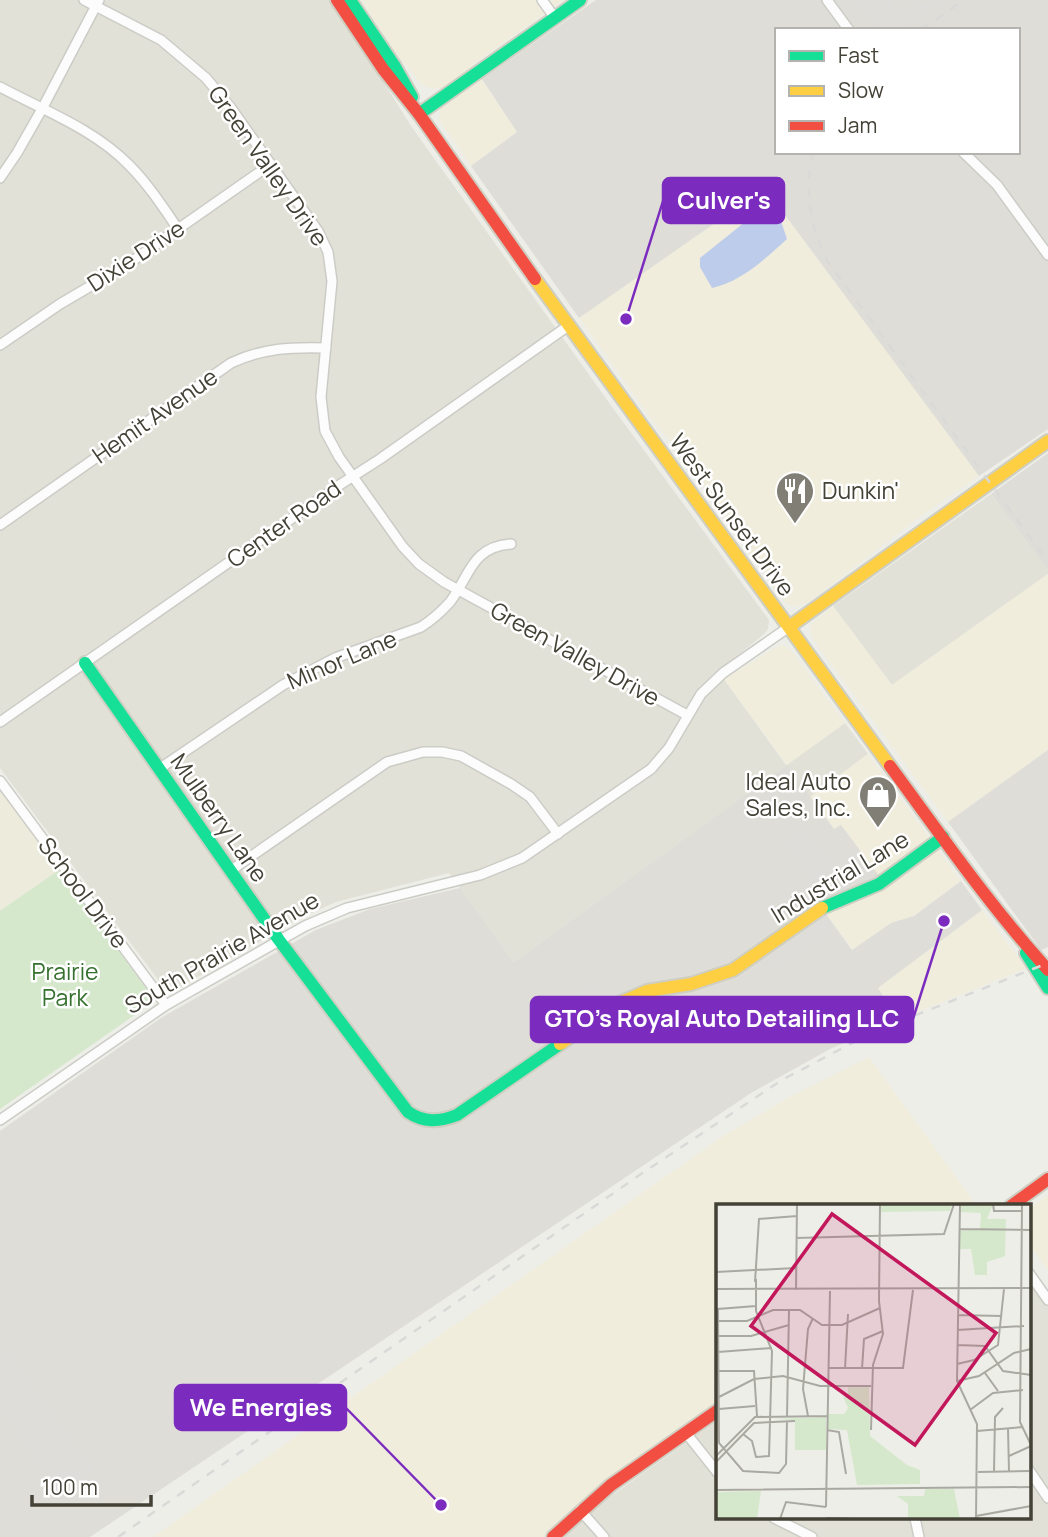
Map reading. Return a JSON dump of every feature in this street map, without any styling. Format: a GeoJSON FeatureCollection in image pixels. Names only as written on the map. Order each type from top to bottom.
{"type":"FeatureCollection","features":[{"type":"Feature","properties":{"kind":"street","name":"Green Valley Drive"},"geometry":{"type":"LineString","coordinates":[[85,0],[97,3],[160,40],[192,64],[221,94],[318,231],[328,252],[332,281],[321,397],[323,424],[329,442],[352,477],[410,556],[427,571],[457,589],[687,715]]}},
{"type":"Feature","properties":{"kind":"street","name":"West Sunset Drive"},"geometry":{"type":"LineString","coordinates":[[337,0],[383,69],[419,114],[568,326],[943,837],[1018,937],[1048,970]]}},
{"type":"Feature","properties":{"kind":"street","name":"West Sunset Drive"},"geometry":{"type":"LineString","coordinates":[[350,0],[394,65],[419,114]]}},
{"type":"Feature","properties":{"kind":"street"},"geometry":{"type":"LineString","coordinates":[[542,0],[555,18]]}},
{"type":"Feature","properties":{"kind":"street"},"geometry":{"type":"LineString","coordinates":[[419,114],[580,0]]}},
{"type":"Feature","properties":{"kind":"street"},"geometry":{"type":"LineString","coordinates":[[827,0],[848,28]]}},
{"type":"Feature","properties":{"kind":"street"},"geometry":{"type":"LineString","coordinates":[[0,178],[42,109],[97,3]]}},
{"type":"Feature","properties":{"kind":"street"},"geometry":{"type":"LineString","coordinates":[[0,87],[87,133],[120,156],[144,181],[178,229]]}},
{"type":"Feature","properties":{"kind":"street"},"geometry":{"type":"LineString","coordinates":[[965,154],[998,185],[1048,255]]}},
{"type":"Feature","properties":{"kind":"street","name":"Dixie Drive"},"geometry":{"type":"LineString","coordinates":[[0,345],[60,304],[128,264],[271,164]]}},
{"type":"Feature","properties":{"kind":"street","name":"Center Road"},"geometry":{"type":"LineString","coordinates":[[0,722],[568,326]]}},
{"type":"Feature","properties":{"kind":"street","name":"Hemit Avenue"},"geometry":{"type":"LineString","coordinates":[[0,525],[231,363],[257,352],[278,348],[326,348]]}},
{"type":"Feature","properties":{"kind":"street","name":"South Prairie Avenue"},"geometry":{"type":"LineString","coordinates":[[0,1120],[166,1005],[319,919],[347,908],[501,868],[522,858],[651,769],[669,748],[701,694],[723,673],[1048,440]]}},
{"type":"Feature","properties":{"kind":"street","name":"Minor Lane"},"geometry":{"type":"LineString","coordinates":[[159,769],[283,685],[335,658],[421,627],[443,609],[483,552],[498,545],[510,544]]}},
{"type":"Feature","properties":{"kind":"street","name":"Mulberry Lane"},"geometry":{"type":"LineString","coordinates":[[85,663],[279,940],[402,1106],[414,1116],[427,1121]]}},
{"type":"Feature","properties":{"kind":"street"},"geometry":{"type":"LineString","coordinates":[[230,871],[387,762],[423,752],[461,756],[511,783],[530,797],[558,834]]}},
{"type":"Feature","properties":{"kind":"street","name":"School Drive"},"geometry":{"type":"LineString","coordinates":[[0,781],[166,1005]]}},
{"type":"Feature","properties":{"kind":"street","name":"Industrial Lane"},"geometry":{"type":"LineString","coordinates":[[427,1121],[442,1121],[457,1115],[576,1031],[635,995],[658,988],[699,982],[733,970],[814,912],[880,884],[943,837]]}},
{"type":"Feature","properties":{"kind":"street","name":"West Sunset Drive"},"geometry":{"type":"LineString","coordinates":[[1018,937],[1048,988]]}},
{"type":"Feature","properties":{"kind":"street"},"geometry":{"type":"LineString","coordinates":[[1013,1204],[1048,1180]]}},
{"type":"Feature","properties":{"kind":"street"},"geometry":{"type":"LineString","coordinates":[[1030,1274],[1048,1300]]}},
{"type":"Feature","properties":{"kind":"street"},"geometry":{"type":"LineString","coordinates":[[553,1537],[580,1510],[716,1412]]}},
{"type":"Feature","properties":{"kind":"street"},"geometry":{"type":"LineString","coordinates":[[687,1433],[716,1471]]}},
{"type":"Feature","properties":{"kind":"street"},"geometry":{"type":"LineString","coordinates":[[1030,1471],[1048,1498]]}},
{"type":"Feature","properties":{"kind":"street"},"geometry":{"type":"LineString","coordinates":[[580,1510],[604,1537]]}},
{"type":"Feature","properties":{"kind":"street"},"geometry":{"type":"LineString","coordinates":[[778,1520],[812,1537]]}},
{"type":"Feature","properties":{"kind":"shaded area"},"geometry":{"type":"Polygon","coordinates":[[[0,0],[332,0],[411,126],[769,620],[768,629],[763,635],[718,671],[786,765],[845,723],[868,754],[810,797],[786,766],[514,962],[449,873],[336,902],[301,918],[180,987],[172,991],[165,989],[0,768],[0,0]]]}},
{"type":"Feature","properties":{"kind":"shaded area"},"geometry":{"type":"Polygon","coordinates":[[[361,0],[564,0],[472,65],[517,132],[471,166],[439,120],[440,109],[450,102],[440,87],[435,89],[423,86],[394,51],[361,0]]]}},
{"type":"Feature","properties":{"kind":"shaded area"},"geometry":{"type":"Polygon","coordinates":[[[596,0],[1048,0],[1048,429],[979,476],[765,188],[579,318],[471,166],[517,132],[482,79],[596,0]]]}},
{"type":"Feature","properties":{"kind":"shaded area"},"geometry":{"type":"Polygon","coordinates":[[[857,0],[890,0],[897,10],[902,7],[904,9],[915,1],[919,7],[930,0],[948,0],[909,28],[877,28],[857,0]]]}},
{"type":"Feature","properties":{"kind":"shaded area"},"geometry":{"type":"Polygon","coordinates":[[[765,188],[979,476],[913,522],[809,602],[796,607],[786,603],[680,451],[654,423],[579,318],[765,188]]]}},
{"type":"Feature","properties":{"kind":"shaded area"},"geometry":{"type":"Polygon","coordinates":[[[1048,453],[1048,570],[991,494],[1048,453]]]}},
{"type":"Feature","properties":{"kind":"shaded area"},"geometry":{"type":"Polygon","coordinates":[[[991,494],[1048,570],[1048,574],[892,685],[833,606],[991,494]]]}},
{"type":"Feature","properties":{"kind":"shaded area"},"geometry":{"type":"Polygon","coordinates":[[[1048,574],[1048,750],[948,822],[816,644],[811,636],[811,624],[833,606],[892,685],[1048,574]]]}},
{"type":"Feature","properties":{"kind":"shaded area"},"geometry":{"type":"Polygon","coordinates":[[[782,644],[792,651],[845,723],[787,765],[724,679],[782,644]]]}},
{"type":"Feature","properties":{"kind":"shaded area"},"geometry":{"type":"Polygon","coordinates":[[[1048,750],[1048,947],[1041,950],[948,822],[1048,750]]]}},
{"type":"Feature","properties":{"kind":"shaded area"},"geometry":{"type":"Polygon","coordinates":[[[868,754],[961,881],[914,916],[891,923],[853,950],[823,910],[870,890],[841,825],[834,830],[810,797],[868,754]]]}},
{"type":"Feature","properties":{"kind":"shaded area"},"geometry":{"type":"Polygon","coordinates":[[[787,765],[834,829],[841,825],[880,877],[818,903],[852,950],[891,923],[914,916],[961,881],[982,910],[878,988],[898,1020],[830,1049],[751,1093],[90,1537],[0,1537],[0,1131],[161,1018],[316,930],[370,909],[460,888],[514,962],[787,765]]]}},
{"type":"Feature","properties":{"kind":"shaded area"},"geometry":{"type":"Polygon","coordinates":[[[0,790],[59,870],[0,911],[0,790]]]}},
{"type":"Feature","properties":{"kind":"shaded area"},"geometry":{"type":"Polygon","coordinates":[[[805,829],[835,868],[816,882],[785,844],[805,829]]]}},
{"type":"Feature","properties":{"kind":"shaded area"},"geometry":{"type":"Polygon","coordinates":[[[982,910],[1027,968],[898,1020],[877,988],[982,910]]]}},
{"type":"Feature","properties":{"kind":"shaded area"},"geometry":{"type":"Polygon","coordinates":[[[826,917],[834,929],[773,973],[765,962],[826,917]]]}},
{"type":"Feature","properties":{"kind":"shaded area"},"geometry":{"type":"Polygon","coordinates":[[[592,982],[608,1003],[586,1019],[571,998],[592,982]]]}},
{"type":"Feature","properties":{"kind":"shaded area"},"geometry":{"type":"Polygon","coordinates":[[[869,1057],[976,1204],[716,1204],[716,1411],[552,1537],[153,1537],[723,1136],[793,1095],[869,1057]]]}},
{"type":"Feature","properties":{"kind":"shaded area"},"geometry":{"type":"Polygon","coordinates":[[[1048,1195],[1048,1271],[1030,1245],[1030,1207],[1048,1195]]]}},
{"type":"Feature","properties":{"kind":"shaded area"},"geometry":{"type":"Polygon","coordinates":[[[1030,1280],[1048,1307],[1048,1537],[564,1537],[594,1508],[716,1422],[716,1520],[1030,1520],[1030,1280]]]}},
{"type":"Feature","properties":{"kind":"shaded area"},"geometry":{"type":"Polygon","coordinates":[[[8,1350],[94,1470],[60,1494],[0,1410],[0,1355],[8,1350]]]}},
{"type":"Feature","properties":{"kind":"green space","name":"Prairie Park"},"geometry":{"type":"Polygon","coordinates":[[[59,870],[154,999],[0,1109],[0,911],[59,870]]]}},
{"type":"Feature","properties":{"kind":"water"},"geometry":{"type":"Polygon","coordinates":[[[760,210],[780,218],[787,239],[743,275],[712,288],[700,267],[700,258],[760,210]]]}},
{"type":"Feature","properties":{"kind":"railway"},"geometry":{"type":"LineString","coordinates":[[924,28],[964,0]]}},
{"type":"Feature","properties":{"kind":"railway"},"geometry":{"type":"LineString","coordinates":[[813,154],[809,180],[810,208],[817,236],[828,262],[1048,562]]}},
{"type":"Feature","properties":{"kind":"railway"},"geometry":{"type":"LineString","coordinates":[[118,1537],[641,1174],[782,1080],[873,1032],[1048,963]]}},
{"type":"Feature","properties":{"kind":"traffic: fast"},"geometry":{"type":"LineString","coordinates":[[350,0],[412,97]]}},
{"type":"Feature","properties":{"kind":"traffic: fast"},"geometry":{"type":"LineString","coordinates":[[419,114],[580,0]]}},
{"type":"Feature","properties":{"kind":"traffic: fast"},"geometry":{"type":"LineString","coordinates":[[85,663],[279,940],[408,1112],[432,1120],[457,1115],[560,1044]]}},
{"type":"Feature","properties":{"kind":"traffic: fast"},"geometry":{"type":"LineString","coordinates":[[822,908],[879,884],[943,837]]}},
{"type":"Feature","properties":{"kind":"traffic: fast"},"geometry":{"type":"LineString","coordinates":[[1026,953],[1048,988]]}},
{"type":"Feature","properties":{"kind":"traffic: slow"},"geometry":{"type":"LineString","coordinates":[[535,279],[890,766]]}},
{"type":"Feature","properties":{"kind":"traffic: slow"},"geometry":{"type":"LineString","coordinates":[[789,627],[1048,441]]}},
{"type":"Feature","properties":{"kind":"traffic: slow"},"geometry":{"type":"LineString","coordinates":[[560,1044],[619,1003],[647,991],[691,984],[733,970],[822,908]]}},
{"type":"Feature","properties":{"kind":"traffic: jam"},"geometry":{"type":"LineString","coordinates":[[337,0],[383,69],[419,114],[535,279]]}},
{"type":"Feature","properties":{"kind":"traffic: jam"},"geometry":{"type":"LineString","coordinates":[[890,766],[986,896],[1048,970]]}},
{"type":"Feature","properties":{"kind":"traffic: jam"},"geometry":{"type":"LineString","coordinates":[[1014,1204],[1048,1179]]}},
{"type":"Feature","properties":{"kind":"traffic: jam"},"geometry":{"type":"LineString","coordinates":[[553,1537],[611,1485],[716,1412]]}},
{"type":"Feature","properties":{"kind":"place","name":"Culver's"},"geometry":{"type":"Point","coordinates":[626,319]}},
{"type":"Feature","properties":{"kind":"place","name":"Dunkin'"},"geometry":{"type":"Point","coordinates":[795,525]}},
{"type":"Feature","properties":{"kind":"place","name":"Ideal Auto Sales, Inc."},"geometry":{"type":"Point","coordinates":[878,829]}},
{"type":"Feature","properties":{"kind":"place","name":"GTO's Royal Auto Detailing LLC"},"geometry":{"type":"Point","coordinates":[944,921]}},
{"type":"Feature","properties":{"kind":"place","name":"We Energies"},"geometry":{"type":"Point","coordinates":[441,1505]}}]}
